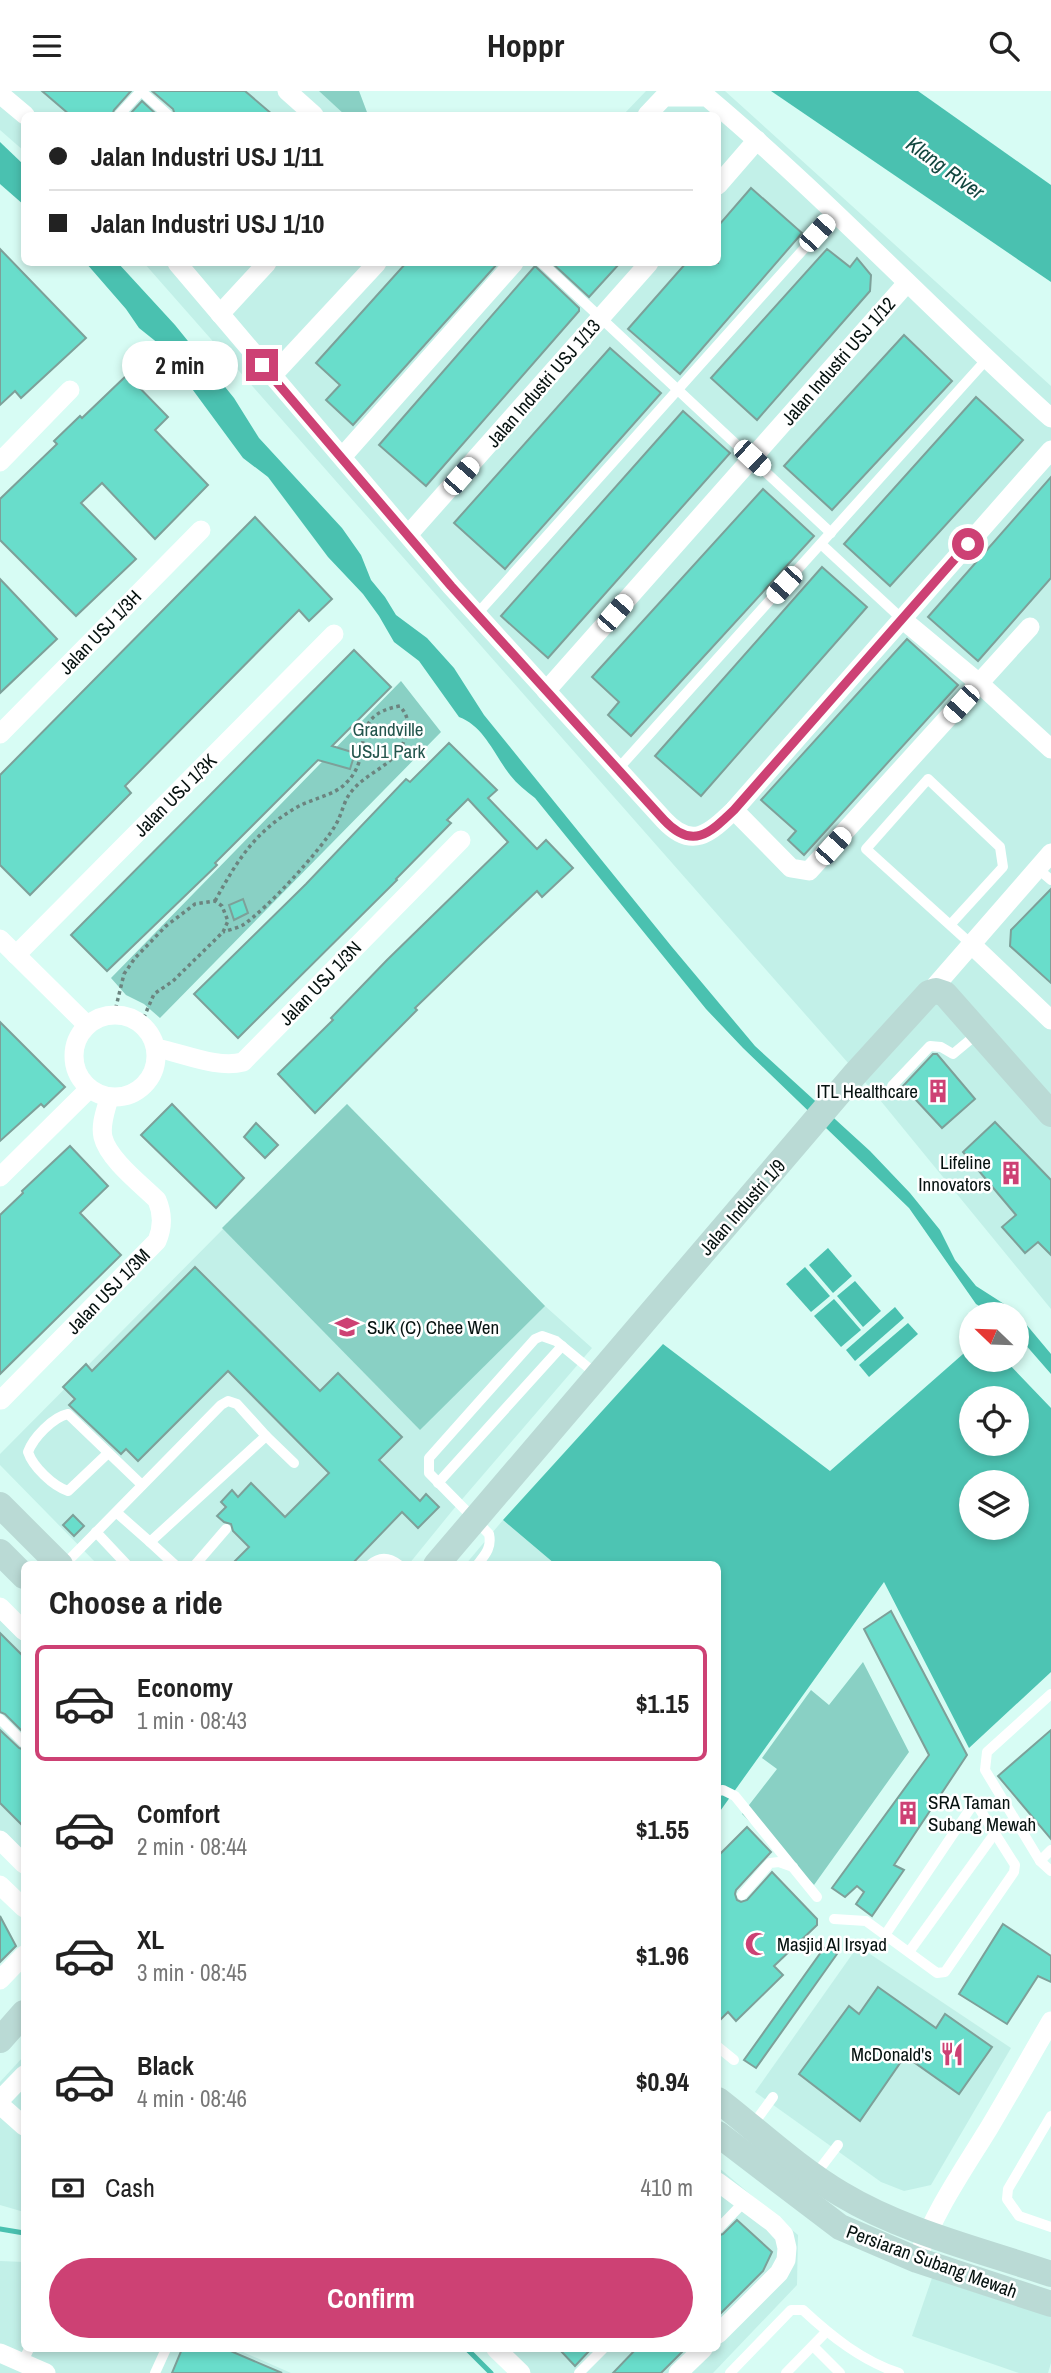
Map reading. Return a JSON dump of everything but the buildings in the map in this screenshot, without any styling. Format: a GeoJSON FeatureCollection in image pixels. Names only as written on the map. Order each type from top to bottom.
{"type":"FeatureCollection","features":[{"type":"Feature","properties":{"kind":"street"},"geometry":{"type":"LineString","coordinates":[[287,91],[311,112]]}},
{"type":"Feature","properties":{"kind":"street"},"geometry":{"type":"LineString","coordinates":[[0,94],[21,112]]}},
{"type":"Feature","properties":{"kind":"street"},"geometry":{"type":"LineString","coordinates":[[650,112],[664,97],[707,97],[757,140],[986,360],[1051,418]]}},
{"type":"Feature","properties":{"kind":"street"},"geometry":{"type":"LineString","coordinates":[[721,182],[757,140]]}},
{"type":"Feature","properties":{"kind":"street"},"geometry":{"type":"LineString","coordinates":[[180,266],[477,614],[673,830],[683,835],[693,837],[713,830],[734,810],[1051,450]]}},
{"type":"Feature","properties":{"kind":"street"},"geometry":{"type":"LineString","coordinates":[[220,314],[264,266]]}},
{"type":"Feature","properties":{"kind":"street"},"geometry":{"type":"LineString","coordinates":[[272,376],[373,266]]}},
{"type":"Feature","properties":{"kind":"street"},"geometry":{"type":"LineString","coordinates":[[342,457],[511,266]]}},
{"type":"Feature","properties":{"kind":"street","name":"Jalan Industri USJ 1/13"},"geometry":{"type":"LineString","coordinates":[[408,535],[646,266]]}},
{"type":"Feature","properties":{"kind":"street","name":"Jalan Industri USJ 1/12"},"geometry":{"type":"LineString","coordinates":[[547,691],[907,283]]}},
{"type":"Feature","properties":{"kind":"street"},"geometry":{"type":"LineString","coordinates":[[0,462],[70,390]]}},
{"type":"Feature","properties":{"kind":"street","name":"Jalan USJ 1/3H"},"geometry":{"type":"LineString","coordinates":[[0,734],[201,530]]}},
{"type":"Feature","properties":{"kind":"street"},"geometry":{"type":"LineString","coordinates":[[902,619],[979,683],[1051,749]]}},
{"type":"Feature","properties":{"kind":"street"},"geometry":{"type":"LineString","coordinates":[[734,810],[791,868],[809,871],[1030,627]]}},
{"type":"Feature","properties":{"kind":"street","name":"Jalan USJ 1/3K"},"geometry":{"type":"LineString","coordinates":[[16,955],[334,634]]}},
{"type":"Feature","properties":{"kind":"street","name":"Jalan USJ 1/3N"},"geometry":{"type":"LineString","coordinates":[[156,1048],[220,1064],[243,1062],[461,840]]}},
{"type":"Feature","properties":{"kind":"street","name":"Jalan Industri 1/9"},"geometry":{"type":"LineString","coordinates":[[439,1561],[971,944],[1044,874],[1051,853]]}},
{"type":"Feature","properties":{"kind":"street"},"geometry":{"type":"LineString","coordinates":[[0,939],[87,1025]]}},
{"type":"Feature","properties":{"kind":"street"},"geometry":{"type":"LineString","coordinates":[[971,944],[1051,1020]]}},
{"type":"Feature","properties":{"kind":"street"},"geometry":{"type":"LineString","coordinates":[[929,993],[936,991],[945,994],[1051,1114]]}},
{"type":"Feature","properties":{"kind":"street"},"geometry":{"type":"LineString","coordinates":[[114,1015],[128,1017],[141,1024],[156,1048],[156,1064],[150,1079],[139,1090],[125,1097],[110,1098],[89,1089],[79,1078],[74,1065],[74,1050],[87,1025],[114,1015]]}},
{"type":"Feature","properties":{"kind":"street"},"geometry":{"type":"LineString","coordinates":[[0,1177],[89,1089]]}},
{"type":"Feature","properties":{"kind":"street","name":"Jalan USJ 1/3M"},"geometry":{"type":"LineString","coordinates":[[1,1401],[157,1241],[161,1232],[161,1209],[158,1201],[107,1148],[102,1135],[110,1098]]}},
{"type":"Feature","properties":{"kind":"street"},"geometry":{"type":"LineString","coordinates":[[0,1505],[58,1561]]}},
{"type":"Feature","properties":{"kind":"street"},"geometry":{"type":"LineString","coordinates":[[2,1557],[21,1573]]}},
{"type":"Feature","properties":{"kind":"street"},"geometry":{"type":"LineString","coordinates":[[0,1607],[21,1627]]}},
{"type":"Feature","properties":{"kind":"street"},"geometry":{"type":"LineString","coordinates":[[0,1840],[21,1861]]}},
{"type":"Feature","properties":{"kind":"street"},"geometry":{"type":"LineString","coordinates":[[0,1885],[21,1905]]}},
{"type":"Feature","properties":{"kind":"street"},"geometry":{"type":"LineString","coordinates":[[0,1980],[21,1958]]}},
{"type":"Feature","properties":{"kind":"street"},"geometry":{"type":"LineString","coordinates":[[0,2040],[21,2016]]}},
{"type":"Feature","properties":{"kind":"street"},"geometry":{"type":"LineString","coordinates":[[917,2260],[944,2197],[1051,2021]]}},
{"type":"Feature","properties":{"kind":"street"},"geometry":{"type":"LineString","coordinates":[[21,2078],[0,2102],[21,2123]]}},
{"type":"Feature","properties":{"kind":"street","name":"Persiaran Subang Mewah"},"geometry":{"type":"LineString","coordinates":[[721,2102],[840,2194],[869,2209],[927,2232],[1051,2274]]}},
{"type":"Feature","properties":{"kind":"street","name":"Persiaran Subang Mewah"},"geometry":{"type":"LineString","coordinates":[[721,2136],[840,2227],[917,2260],[1051,2304]]}},
{"type":"Feature","properties":{"kind":"street"},"geometry":{"type":"LineString","coordinates":[[721,2184],[773,2223],[784,2235],[786,2260],[779,2273],[721,2331]]}},
{"type":"Feature","properties":{"kind":"street"},"geometry":{"type":"LineString","coordinates":[[499,2352],[521,2373]]}},
{"type":"Feature","properties":{"kind":"street"},"geometry":{"type":"LineString","coordinates":[[678,2373],[700,2352]]}},
{"type":"Feature","properties":{"kind":"street"},"geometry":{"type":"LineString","coordinates":[[0,2353],[26,2356],[46,2373]]}},
{"type":"Feature","properties":{"kind":"lane"},"geometry":{"type":"LineString","coordinates":[[122,112],[141,91],[165,112]]}},
{"type":"Feature","properties":{"kind":"lane"},"geometry":{"type":"LineString","coordinates":[[477,614],[835,214]]}},
{"type":"Feature","properties":{"kind":"lane"},"geometry":{"type":"LineString","coordinates":[[545,266],[831,533]]}},
{"type":"Feature","properties":{"kind":"lane"},"geometry":{"type":"LineString","coordinates":[[618,769],[986,360]]}},
{"type":"Feature","properties":{"kind":"lane"},"geometry":{"type":"LineString","coordinates":[[821,544],[902,619]]}},
{"type":"Feature","properties":{"kind":"lane"},"geometry":{"type":"LineString","coordinates":[[950,925],[1003,867],[1000,847],[928,779],[866,849],[950,925],[971,944]]}},
{"type":"Feature","properties":{"kind":"lane"},"geometry":{"type":"LineString","coordinates":[[892,1086],[930,1046],[941,1047],[953,1054],[979,1032]]}},
{"type":"Feature","properties":{"kind":"lane"},"geometry":{"type":"LineString","coordinates":[[480,1561],[488,1552],[491,1542],[489,1534],[429,1473],[429,1458],[535,1339],[542,1336],[549,1338],[597,1375]]}},
{"type":"Feature","properties":{"kind":"lane"},"geometry":{"type":"LineString","coordinates":[[438,1483],[562,1346]]}},
{"type":"Feature","properties":{"kind":"lane"},"geometry":{"type":"LineString","coordinates":[[66,1561],[228,1401],[237,1404],[293,1462]]}},
{"type":"Feature","properties":{"kind":"lane"},"geometry":{"type":"LineString","coordinates":[[108,1453],[68,1492],[61,1489],[31,1461],[28,1452],[31,1445],[60,1416],[68,1414],[142,1485]]}},
{"type":"Feature","properties":{"kind":"lane"},"geometry":{"type":"LineString","coordinates":[[150,1542],[266,1436]]}},
{"type":"Feature","properties":{"kind":"lane"},"geometry":{"type":"LineString","coordinates":[[116,1512],[171,1561]]}},
{"type":"Feature","properties":{"kind":"lane"},"geometry":{"type":"LineString","coordinates":[[198,1561],[226,1529]]}},
{"type":"Feature","properties":{"kind":"lane"},"geometry":{"type":"LineString","coordinates":[[96,1532],[123,1561]]}},
{"type":"Feature","properties":{"kind":"lane"},"geometry":{"type":"LineString","coordinates":[[377,1561],[394,1561]]}},
{"type":"Feature","properties":{"kind":"lane"},"geometry":{"type":"LineString","coordinates":[[1051,1694],[988,1752],[985,1770],[1040,1861],[1051,1871]]}},
{"type":"Feature","properties":{"kind":"lane"},"geometry":{"type":"LineString","coordinates":[[0,1719],[21,1740]]}},
{"type":"Feature","properties":{"kind":"lane"},"geometry":{"type":"LineString","coordinates":[[721,1790],[735,1796],[817,1897]]}},
{"type":"Feature","properties":{"kind":"lane"},"geometry":{"type":"LineString","coordinates":[[834,1919],[866,1921],[885,1935],[909,1952],[937,1973],[945,1972],[1014,1872],[1015,1865],[977,1805],[972,1806],[885,1935]]}},
{"type":"Feature","properties":{"kind":"lane"},"geometry":{"type":"LineString","coordinates":[[909,1952],[995,1833]]}},
{"type":"Feature","properties":{"kind":"lane"},"geometry":{"type":"LineString","coordinates":[[1040,1861],[1051,1850]]}},
{"type":"Feature","properties":{"kind":"lane"},"geometry":{"type":"LineString","coordinates":[[742,1895],[770,1863],[779,1862],[793,1867]]}},
{"type":"Feature","properties":{"kind":"lane"},"geometry":{"type":"LineString","coordinates":[[721,2049],[734,2060]]}},
{"type":"Feature","properties":{"kind":"lane"},"geometry":{"type":"LineString","coordinates":[[752,2127],[773,2097]]}},
{"type":"Feature","properties":{"kind":"lane"},"geometry":{"type":"LineString","coordinates":[[1051,2116],[1008,2189],[1007,2199],[1019,2216],[1051,2227]]}},
{"type":"Feature","properties":{"kind":"lane"},"geometry":{"type":"LineString","coordinates":[[815,2176],[838,2145]]}},
{"type":"Feature","properties":{"kind":"lane"},"geometry":{"type":"LineString","coordinates":[[721,2226],[744,2202]]}},
{"type":"Feature","properties":{"kind":"lane"},"geometry":{"type":"LineString","coordinates":[[730,2373],[791,2310],[803,2310],[826,2332],[880,2367],[899,2373]]}},
{"type":"Feature","properties":{"kind":"lane"},"geometry":{"type":"LineString","coordinates":[[786,2373],[826,2332]]}},
{"type":"Feature","properties":{"kind":"lane"},"geometry":{"type":"LineString","coordinates":[[813,2346],[840,2373]]}},
{"type":"Feature","properties":{"kind":"lane"},"geometry":{"type":"LineString","coordinates":[[155,2373],[165,2352]]}},
{"type":"Feature","properties":{"kind":"lane"},"geometry":{"type":"LineString","coordinates":[[579,2373],[600,2352]]}},
{"type":"Feature","properties":{"kind":"path"},"geometry":{"type":"LineString","coordinates":[[215,901],[243,852],[253,840],[273,822],[299,806],[339,789],[347,782],[359,763],[366,724],[381,709],[400,705],[408,716],[408,727],[404,741],[393,760],[363,780],[352,791],[335,827],[266,905],[241,926],[223,932]]}},
{"type":"Feature","properties":{"kind":"path"},"geometry":{"type":"LineString","coordinates":[[114,1015],[124,974],[135,958],[166,926],[195,904],[215,901],[222,906],[228,921],[223,932],[173,981],[154,994],[141,1024]]}},
{"type":"Feature","properties":{"kind":"shaded area"},"geometry":{"type":"Polygon","coordinates":[[[0,91],[359,91],[367,112],[21,112],[21,148],[0,130],[0,91]]]}},
{"type":"Feature","properties":{"kind":"shaded area"},"geometry":{"type":"Polygon","coordinates":[[[646,91],[725,91],[1051,386],[1051,1309],[871,1089],[147,266],[721,266],[721,112],[626,112],[646,91]]]}},
{"type":"Feature","properties":{"kind":"shaded area","name":"SJK (C) Chee Wen"},"geometry":{"type":"Polygon","coordinates":[[[347,1104],[545,1306],[592,1348],[411,1561],[94,1561],[0,1465],[0,1454],[347,1104]]]}},
{"type":"Feature","properties":{"kind":"shaded area"},"geometry":{"type":"Polygon","coordinates":[[[663,1344],[830,1471],[959,1358],[959,1372],[1016,1372],[1051,1408],[1051,1672],[969,1748],[884,1582],[721,1810],[721,1561],[551,1561],[503,1520],[663,1344]]]}},
{"type":"Feature","properties":{"kind":"shaded area"},"geometry":{"type":"Polygon","coordinates":[[[503,1520],[551,1561],[468,1561],[503,1520]]]}},
{"type":"Feature","properties":{"kind":"shaded area"},"geometry":{"type":"Polygon","coordinates":[[[0,1618],[21,1639],[21,1853],[0,1831],[0,1618]]]}},
{"type":"Feature","properties":{"kind":"shaded area"},"geometry":{"type":"Polygon","coordinates":[[[858,1946],[1011,2048],[931,2185],[904,2191],[881,2182],[755,2092],[858,1946]]]}},
{"type":"Feature","properties":{"kind":"shaded area"},"geometry":{"type":"Polygon","coordinates":[[[21,2059],[21,2211],[0,2205],[0,2082],[21,2059]]]}},
{"type":"Feature","properties":{"kind":"shaded area"},"geometry":{"type":"Polygon","coordinates":[[[721,2170],[798,2235],[797,2285],[713,2373],[511,2373],[487,2352],[721,2352],[721,2170]]]}},
{"type":"Feature","properties":{"kind":"shaded area"},"geometry":{"type":"Polygon","coordinates":[[[0,2261],[21,2262],[21,2352],[243,2352],[291,2373],[0,2373],[0,2261]]]}},
{"type":"Feature","properties":{"kind":"shaded area"},"geometry":{"type":"Polygon","coordinates":[[[932,2278],[1051,2317],[1051,2363],[1048,2373],[1019,2373],[912,2336],[932,2278]]]}},
{"type":"Feature","properties":{"kind":"green space"},"geometry":{"type":"Polygon","coordinates":[[[319,91],[359,91],[367,112],[342,112],[319,91]]]}},
{"type":"Feature","properties":{"kind":"green space","name":"Grandville USJ1 Park"},"geometry":{"type":"Polygon","coordinates":[[[401,681],[441,732],[160,1018],[144,1004],[126,995],[111,978],[401,681]]]}},
{"type":"Feature","properties":{"kind":"green space"},"geometry":{"type":"Polygon","coordinates":[[[347,1104],[545,1306],[420,1430],[222,1228],[347,1104]]]}},
{"type":"Feature","properties":{"kind":"green space"},"geometry":{"type":"Polygon","coordinates":[[[863,1662],[909,1752],[814,1885],[742,1814],[777,1769],[762,1758],[811,1690],[829,1705],[863,1662]]]}},
{"type":"Feature","properties":{"kind":"water","name":"Klang River"},"geometry":{"type":"Polygon","coordinates":[[[771,91],[918,91],[1051,185],[1051,282],[771,91]]]}},
{"type":"Feature","properties":{"kind":"water"},"geometry":{"type":"Polygon","coordinates":[[[0,142],[21,162],[21,202],[0,184],[0,142]]]}},
{"type":"Feature","properties":{"kind":"water"},"geometry":{"type":"Polygon","coordinates":[[[89,266],[121,266],[175,325],[234,398],[259,438],[342,528],[361,555],[371,580],[396,615],[427,638],[454,668],[484,715],[755,1046],[870,1151],[940,1230],[955,1260],[976,1286],[1001,1302],[975,1302],[909,1208],[706,1009],[535,798],[510,775],[482,734],[468,721],[459,717],[419,661],[394,642],[363,594],[328,557],[268,477],[243,458],[159,344],[139,328],[89,266]]]}},
{"type":"Feature","properties":{"kind":"water"},"geometry":{"type":"Polygon","coordinates":[[[828,1248],[852,1276],[833,1293],[809,1265],[828,1248]]]}},
{"type":"Feature","properties":{"kind":"water"},"geometry":{"type":"Polygon","coordinates":[[[805,1267],[830,1296],[811,1312],[786,1284],[805,1267]]]}},
{"type":"Feature","properties":{"kind":"water"},"geometry":{"type":"Polygon","coordinates":[[[855,1281],[881,1311],[863,1327],[837,1296],[855,1281]]]}},
{"type":"Feature","properties":{"kind":"water"},"geometry":{"type":"Polygon","coordinates":[[[834,1299],[861,1330],[841,1347],[814,1316],[834,1299]]]}},
{"type":"Feature","properties":{"kind":"water"},"geometry":{"type":"Polygon","coordinates":[[[895,1307],[904,1318],[855,1361],[846,1350],[895,1307]]]}},
{"type":"Feature","properties":{"kind":"water"},"geometry":{"type":"Polygon","coordinates":[[[908,1323],[918,1334],[869,1377],[859,1365],[908,1323]]]}},
{"type":"Feature","properties":{"kind":"water"},"geometry":{"type":"Polygon","coordinates":[[[1029,1328],[1051,1354],[1051,1374],[1029,1349],[1029,1328]]]}},
{"type":"Feature","properties":{"kind":"waterway"},"geometry":{"type":"LineString","coordinates":[[0,2229],[21,2232]]}},
{"type":"Feature","properties":{"kind":"waterway"},"geometry":{"type":"LineString","coordinates":[[470,2352],[491,2373]]}},
{"type":"Feature","properties":{"kind":"place","name":"ITL Healthcare"},"geometry":{"type":"Point","coordinates":[938,1091]}},
{"type":"Feature","properties":{"kind":"place","name":"Lifeline Innovators"},"geometry":{"type":"Point","coordinates":[1011,1173]}},
{"type":"Feature","properties":{"kind":"place","name":"SJK (C) Chee Wen"},"geometry":{"type":"Point","coordinates":[347,1327]}},
{"type":"Feature","properties":{"kind":"place","name":"SRA Taman Subang Mewah"},"geometry":{"type":"Point","coordinates":[908,1813]}},
{"type":"Feature","properties":{"kind":"place","name":"Masjid Al Irsyad"},"geometry":{"type":"Point","coordinates":[757,1944]}},
{"type":"Feature","properties":{"kind":"place","name":"McDonald's"},"geometry":{"type":"Point","coordinates":[952,2054]}},
{"type":"Feature","properties":{"kind":"route"},"geometry":{"type":"LineString","coordinates":[[262,365],[451,586],[673,830],[683,835],[693,837],[713,830],[734,810],[968,544]]}}]}
